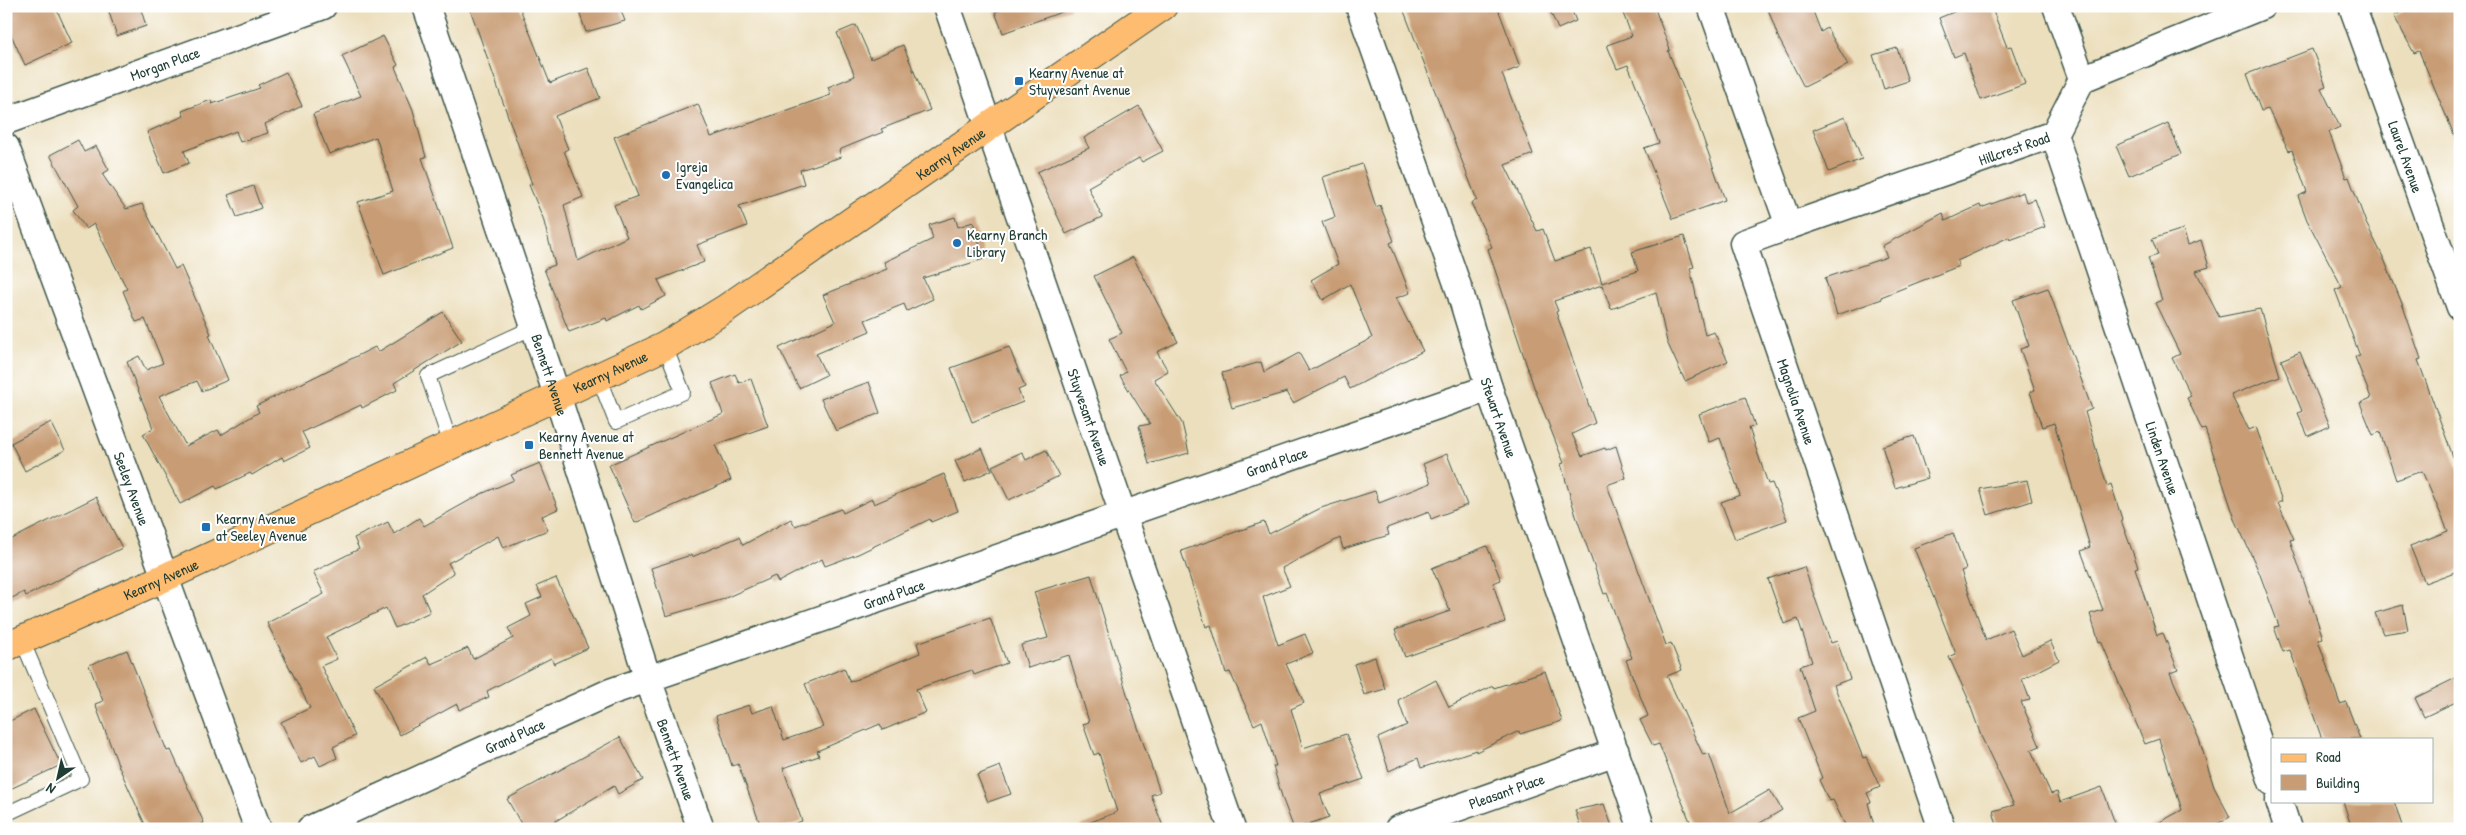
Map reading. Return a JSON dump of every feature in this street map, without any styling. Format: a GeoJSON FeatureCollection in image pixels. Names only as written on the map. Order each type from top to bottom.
{"type":"FeatureCollection","features":[{"type":"Feature","properties":{"kind":"main road","name":"Kearny Avenue"},"geometry":{"type":"LineString","coordinates":[[14,644],[166,577],[665,346],[733,304],[1163,6]]}},
{"type":"Feature","properties":{"kind":"street","name":"Morgan Place"},"geometry":{"type":"LineString","coordinates":[[6,122],[323,6]]}},
{"type":"Feature","properties":{"kind":"street","name":"Bennett Avenue"},"geometry":{"type":"LineString","coordinates":[[426,6],[557,396],[648,679],[701,829]]}},
{"type":"Feature","properties":{"kind":"street","name":"Stuyvesant Avenue"},"geometry":{"type":"LineString","coordinates":[[947,6],[1232,829]]}},
{"type":"Feature","properties":{"kind":"street","name":"Stewart Avenue"},"geometry":{"type":"LineString","coordinates":[[1359,6],[1460,292],[1489,388],[1642,829]]}},
{"type":"Feature","properties":{"kind":"street"},"geometry":{"type":"LineString","coordinates":[[1711,6],[1789,226]]}},
{"type":"Feature","properties":{"kind":"street"},"geometry":{"type":"LineString","coordinates":[[2056,6],[2082,79],[2262,6]]}},
{"type":"Feature","properties":{"kind":"street","name":"Laurel Avenue"},"geometry":{"type":"LineString","coordinates":[[2352,6],[2460,307]]}},
{"type":"Feature","properties":{"kind":"street","name":"Hillcrest Road"},"geometry":{"type":"LineString","coordinates":[[1789,226],[2054,134],[2082,79]]}},
{"type":"Feature","properties":{"kind":"street","name":"Linden Avenue"},"geometry":{"type":"LineString","coordinates":[[2054,134],[2271,779]]}},
{"type":"Feature","properties":{"kind":"street","name":"Seeley Avenue"},"geometry":{"type":"LineString","coordinates":[[6,148],[258,829]]}},
{"type":"Feature","properties":{"kind":"street","name":"Magnolia Avenue"},"geometry":{"type":"LineString","coordinates":[[1789,226],[1743,243],[1942,829]]}},
{"type":"Feature","properties":{"kind":"street","name":"Grand Place"},"geometry":{"type":"LineString","coordinates":[[310,829],[610,692],[1489,388]]}},
{"type":"Feature","properties":{"kind":"street","name":"Pleasant Place"},"geometry":{"type":"LineString","coordinates":[[1398,829],[1616,752]]}},
{"type":"Feature","properties":{"kind":"street"},"geometry":{"type":"LineString","coordinates":[[2279,802],[2288,829]]}},
{"type":"Feature","properties":{"kind":"lane"},"geometry":{"type":"LineString","coordinates":[[451,445],[428,376],[534,327]]}},
{"type":"Feature","properties":{"kind":"lane"},"geometry":{"type":"LineString","coordinates":[[598,376],[616,422],[683,392],[665,346]]}},
{"type":"Feature","properties":{"kind":"lane"},"geometry":{"type":"LineString","coordinates":[[6,814],[80,779],[14,644]]}},
{"type":"Feature","properties":{"kind":"building"},"geometry":{"type":"Polygon","coordinates":[[[16,6],[55,6],[72,43],[25,65],[6,24],[6,11],[16,6]]]}},
{"type":"Feature","properties":{"kind":"building"},"geometry":{"type":"Polygon","coordinates":[[[107,6],[140,6],[146,26],[117,36],[107,6]]]}},
{"type":"Feature","properties":{"kind":"building"},"geometry":{"type":"Polygon","coordinates":[[[469,6],[519,6],[550,83],[588,68],[600,98],[555,116],[568,149],[564,151],[583,197],[564,205],[578,261],[627,237],[614,205],[638,196],[614,137],[698,104],[711,137],[831,95],[828,87],[855,76],[837,33],[856,25],[871,59],[903,45],[930,110],[881,129],[883,132],[839,150],[841,157],[800,170],[804,184],[739,206],[747,226],[697,245],[704,262],[658,280],[666,296],[641,309],[639,305],[607,321],[606,318],[569,332],[544,269],[555,265],[543,218],[529,185],[532,184],[469,6]]]}},
{"type":"Feature","properties":{"kind":"building"},"geometry":{"type":"Polygon","coordinates":[[[577,6],[619,6],[625,21],[586,32],[577,6]]]}},
{"type":"Feature","properties":{"kind":"building"},"geometry":{"type":"Polygon","coordinates":[[[1011,6],[1070,6],[1070,9],[1003,33],[995,12],[1011,6]]]}},
{"type":"Feature","properties":{"kind":"building"},"geometry":{"type":"Polygon","coordinates":[[[1402,6],[1497,6],[1520,67],[1502,74],[1533,154],[1505,165],[1537,231],[1543,229],[1555,261],[1591,249],[1602,283],[1638,271],[1632,252],[1684,236],[1694,267],[1690,268],[1705,335],[1714,332],[1728,361],[1685,381],[1667,342],[1656,292],[1611,309],[1602,285],[1554,301],[1558,311],[1556,312],[1595,423],[1572,434],[1582,456],[1616,446],[1626,478],[1607,485],[1666,645],[1671,643],[1682,670],[1667,676],[1703,755],[1709,753],[1730,813],[1770,790],[1782,810],[1750,829],[1693,829],[1659,744],[1653,746],[1640,720],[1648,716],[1626,660],[1632,658],[1607,593],[1604,594],[1576,516],[1561,464],[1564,463],[1534,387],[1488,249],[1492,247],[1471,203],[1477,200],[1402,6]]]}},
{"type":"Feature","properties":{"kind":"building"},"geometry":{"type":"Polygon","coordinates":[[[1548,6],[1570,6],[1576,21],[1558,29],[1548,6]]]}},
{"type":"Feature","properties":{"kind":"building"},"geometry":{"type":"Polygon","coordinates":[[[1620,6],[1654,6],[1670,50],[1668,51],[1697,121],[1725,200],[1673,219],[1644,148],[1659,143],[1628,65],[1617,69],[1607,45],[1632,36],[1620,6]]]}},
{"type":"Feature","properties":{"kind":"building"},"geometry":{"type":"Polygon","coordinates":[[[1767,6],[1811,6],[1821,32],[1827,28],[1848,65],[1804,87],[1778,37],[1767,6]]]}},
{"type":"Feature","properties":{"kind":"building"},"geometry":{"type":"Polygon","coordinates":[[[1968,6],[1991,6],[2007,47],[2011,46],[2025,84],[1981,100],[1964,53],[1954,57],[1939,18],[1968,6]]]}},
{"type":"Feature","properties":{"kind":"building"},"geometry":{"type":"Polygon","coordinates":[[[2411,6],[2460,6],[2460,149],[2419,51],[2414,53],[2394,16],[2411,6]]]}},
{"type":"Feature","properties":{"kind":"building"},"geometry":{"type":"Polygon","coordinates":[[[383,36],[398,65],[395,67],[413,110],[426,157],[422,158],[453,248],[384,275],[358,202],[393,191],[376,137],[329,154],[313,114],[361,96],[342,56],[383,36]]]}},
{"type":"Feature","properties":{"kind":"building"},"geometry":{"type":"Polygon","coordinates":[[[1897,48],[1908,81],[1884,89],[1873,55],[1897,48]]]}},
{"type":"Feature","properties":{"kind":"building"},"geometry":{"type":"Polygon","coordinates":[[[2312,49],[2326,86],[2321,88],[2340,127],[2329,132],[2346,178],[2349,177],[2366,223],[2384,259],[2403,306],[2421,359],[2418,360],[2460,476],[2460,570],[2425,583],[2410,546],[2448,531],[2422,471],[2396,480],[2380,432],[2373,435],[2360,403],[2371,398],[2355,357],[2360,356],[2335,290],[2342,287],[2307,220],[2298,196],[2307,192],[2292,150],[2289,151],[2268,109],[2261,111],[2247,74],[2312,49]]]}},
{"type":"Feature","properties":{"kind":"building"},"geometry":{"type":"Polygon","coordinates":[[[286,72],[302,106],[265,124],[268,133],[240,142],[236,131],[184,151],[189,163],[164,173],[147,132],[184,116],[182,111],[211,100],[212,104],[260,88],[258,85],[286,72]]]}},
{"type":"Feature","properties":{"kind":"building"},"geometry":{"type":"Polygon","coordinates":[[[1139,106],[1163,151],[1142,162],[1139,158],[1088,187],[1102,217],[1066,234],[1037,172],[1089,148],[1084,138],[1139,106]]]}},
{"type":"Feature","properties":{"kind":"building"},"geometry":{"type":"Polygon","coordinates":[[[1845,117],[1862,159],[1829,172],[1813,130],[1845,117]]]}},
{"type":"Feature","properties":{"kind":"building"},"geometry":{"type":"Polygon","coordinates":[[[2168,123],[2181,154],[2129,176],[2116,146],[2168,123]]]}},
{"type":"Feature","properties":{"kind":"building"},"geometry":{"type":"Polygon","coordinates":[[[78,140],[84,152],[96,146],[109,170],[102,174],[126,209],[142,204],[175,269],[181,266],[211,334],[209,335],[228,380],[202,391],[197,381],[159,396],[186,446],[218,430],[221,435],[259,412],[256,406],[375,347],[378,352],[443,312],[462,341],[394,383],[397,390],[362,408],[361,405],[302,432],[310,448],[284,461],[282,457],[252,475],[250,473],[217,489],[215,486],[180,504],[143,434],[153,428],[127,362],[139,356],[146,370],[163,363],[145,319],[136,322],[123,291],[127,289],[94,224],[86,229],[73,210],[78,206],[50,155],[78,140]]]}},
{"type":"Feature","properties":{"kind":"building"},"geometry":{"type":"Polygon","coordinates":[[[1362,164],[1376,207],[1380,205],[1394,241],[1390,243],[1410,293],[1396,298],[1423,351],[1350,389],[1344,377],[1293,403],[1287,392],[1232,408],[1222,373],[1261,362],[1264,372],[1299,353],[1309,371],[1372,338],[1350,284],[1323,300],[1311,280],[1338,264],[1322,222],[1335,217],[1323,177],[1362,164]]]}},
{"type":"Feature","properties":{"kind":"building"},"geometry":{"type":"Polygon","coordinates":[[[253,186],[261,208],[237,217],[228,195],[253,186]]]}},
{"type":"Feature","properties":{"kind":"building"},"geometry":{"type":"Polygon","coordinates":[[[2023,192],[2026,202],[2035,199],[2045,227],[2010,240],[2009,237],[1957,261],[1959,266],[1881,297],[1882,299],[1837,315],[1825,278],[1887,257],[1882,246],[1943,213],[1945,221],[1980,205],[1981,208],[2023,192]]]}},
{"type":"Feature","properties":{"kind":"building"},"geometry":{"type":"Polygon","coordinates":[[[955,217],[958,227],[973,222],[984,259],[923,278],[933,299],[907,311],[904,304],[865,320],[870,331],[816,354],[826,375],[799,388],[779,348],[835,322],[823,295],[887,269],[884,262],[933,239],[929,225],[955,217]]]}},
{"type":"Feature","properties":{"kind":"building"},"geometry":{"type":"Polygon","coordinates":[[[2183,229],[2188,245],[2201,240],[2209,267],[2196,271],[2219,317],[2260,309],[2280,376],[2231,395],[2249,430],[2256,427],[2282,501],[2278,503],[2294,539],[2290,540],[2323,638],[2318,640],[2340,704],[2346,702],[2360,738],[2322,738],[2290,650],[2283,652],[2274,627],[2279,626],[2259,572],[2235,519],[2205,429],[2202,430],[2187,398],[2191,396],[2172,358],[2180,354],[2155,303],[2162,300],[2148,258],[2158,255],[2152,239],[2183,229]]]}},
{"type":"Feature","properties":{"kind":"building"},"geometry":{"type":"Polygon","coordinates":[[[1133,257],[1178,342],[1157,352],[1168,371],[1154,379],[1182,423],[1189,453],[1149,464],[1139,426],[1150,424],[1120,376],[1126,372],[1109,339],[1122,333],[1094,276],[1133,257]]]}},
{"type":"Feature","properties":{"kind":"building"},"geometry":{"type":"Polygon","coordinates":[[[2048,288],[2092,409],[2085,412],[2107,486],[2111,484],[2121,520],[2138,567],[2135,568],[2157,635],[2163,633],[2178,670],[2170,673],[2199,739],[2214,787],[2230,817],[2208,829],[2147,829],[2182,810],[2159,739],[2145,744],[2101,641],[2099,642],[2090,614],[2103,610],[2081,551],[2090,547],[2054,423],[2042,427],[2030,392],[2035,390],[2020,349],[2029,346],[2013,300],[2048,288]]]}},
{"type":"Feature","properties":{"kind":"building"},"geometry":{"type":"Polygon","coordinates":[[[1009,347],[1025,387],[1018,390],[1023,402],[972,422],[951,368],[1009,347]]]}},
{"type":"Feature","properties":{"kind":"building"},"geometry":{"type":"Polygon","coordinates":[[[2300,352],[2330,426],[2308,436],[2298,413],[2302,411],[2281,360],[2300,352]]]}},
{"type":"Feature","properties":{"kind":"building"},"geometry":{"type":"Polygon","coordinates":[[[735,374],[739,383],[751,379],[768,426],[715,445],[731,480],[635,523],[609,465],[723,414],[712,383],[735,374]]]}},
{"type":"Feature","properties":{"kind":"building"},"geometry":{"type":"Polygon","coordinates":[[[869,382],[880,413],[836,431],[821,399],[869,382]]]}},
{"type":"Feature","properties":{"kind":"building"},"geometry":{"type":"Polygon","coordinates":[[[1745,397],[1755,426],[1749,428],[1768,484],[1772,483],[1787,520],[1735,539],[1721,502],[1740,495],[1720,438],[1709,442],[1699,414],[1745,397]]]}},
{"type":"Feature","properties":{"kind":"building"},"geometry":{"type":"Polygon","coordinates":[[[51,422],[65,450],[25,471],[11,443],[51,422]]]}},
{"type":"Feature","properties":{"kind":"building"},"geometry":{"type":"Polygon","coordinates":[[[1914,436],[1928,478],[1895,488],[1882,446],[1914,436]]]}},
{"type":"Feature","properties":{"kind":"building"},"geometry":{"type":"Polygon","coordinates":[[[982,448],[992,470],[965,482],[955,461],[982,448]]]}},
{"type":"Feature","properties":{"kind":"building"},"geometry":{"type":"Polygon","coordinates":[[[1046,450],[1059,476],[1009,500],[992,466],[1022,452],[1026,460],[1046,450]]]}},
{"type":"Feature","properties":{"kind":"building"},"geometry":{"type":"Polygon","coordinates":[[[1447,454],[1467,505],[1431,519],[1429,512],[1387,528],[1389,535],[1343,549],[1340,538],[1282,568],[1290,586],[1263,597],[1278,645],[1305,634],[1313,653],[1286,664],[1304,703],[1291,709],[1303,748],[1346,734],[1364,779],[1320,794],[1329,817],[1294,829],[1283,800],[1273,766],[1276,766],[1262,721],[1254,725],[1230,672],[1226,673],[1211,625],[1206,627],[1181,551],[1264,522],[1269,534],[1321,508],[1375,491],[1379,503],[1431,483],[1423,464],[1447,454]]]}},
{"type":"Feature","properties":{"kind":"building"},"geometry":{"type":"Polygon","coordinates":[[[540,463],[558,509],[542,516],[548,530],[503,548],[498,536],[448,563],[454,573],[422,594],[430,612],[395,628],[386,608],[326,637],[337,659],[321,666],[355,736],[333,747],[337,758],[320,766],[315,756],[301,763],[281,722],[310,708],[267,623],[324,594],[313,572],[359,549],[354,538],[388,522],[394,534],[419,518],[424,526],[481,494],[514,480],[511,475],[540,463]]]}},
{"type":"Feature","properties":{"kind":"building"},"geometry":{"type":"Polygon","coordinates":[[[944,474],[958,511],[931,522],[930,519],[858,554],[825,566],[822,559],[778,582],[775,576],[721,600],[666,616],[651,568],[691,555],[692,557],[739,537],[743,545],[791,519],[795,526],[841,509],[843,513],[872,499],[874,504],[944,474]]]}},
{"type":"Feature","properties":{"kind":"building"},"geometry":{"type":"Polygon","coordinates":[[[2027,480],[2032,501],[1988,515],[1980,489],[2027,480]]]}},
{"type":"Feature","properties":{"kind":"building"},"geometry":{"type":"Polygon","coordinates":[[[96,497],[122,548],[26,596],[24,592],[6,601],[6,542],[96,497]]]}},
{"type":"Feature","properties":{"kind":"building"},"geometry":{"type":"Polygon","coordinates":[[[1953,533],[1966,569],[1961,571],[1986,640],[2011,629],[2022,655],[2050,641],[2059,660],[2022,679],[2030,700],[2021,702],[2040,746],[2031,750],[2051,794],[2057,792],[2060,802],[2102,787],[2117,829],[1998,829],[1993,811],[2014,805],[1981,736],[1967,696],[1949,657],[1956,654],[1914,548],[1953,533]]]}},
{"type":"Feature","properties":{"kind":"building"},"geometry":{"type":"Polygon","coordinates":[[[1487,546],[1501,580],[1493,583],[1505,622],[1405,657],[1395,630],[1450,611],[1432,568],[1487,546]]]}},
{"type":"Feature","properties":{"kind":"building"},"geometry":{"type":"Polygon","coordinates":[[[1804,567],[1831,643],[1837,641],[1850,679],[1834,685],[1863,758],[1866,757],[1880,787],[1867,793],[1871,802],[1868,803],[1875,829],[1847,829],[1833,800],[1829,801],[1819,780],[1822,778],[1798,718],[1815,711],[1800,666],[1812,662],[1798,619],[1784,624],[1768,579],[1804,567]]]}},
{"type":"Feature","properties":{"kind":"building"},"geometry":{"type":"Polygon","coordinates":[[[1091,575],[1131,707],[1160,792],[1151,795],[1164,829],[1078,829],[1078,827],[1117,812],[1099,753],[1094,755],[1083,724],[1089,722],[1069,655],[1028,668],[1021,645],[1048,638],[1034,592],[1091,575]]]}},
{"type":"Feature","properties":{"kind":"building"},"geometry":{"type":"Polygon","coordinates":[[[556,578],[588,648],[554,664],[551,658],[487,691],[489,697],[459,710],[457,704],[400,735],[374,686],[427,657],[431,664],[468,648],[473,659],[513,638],[508,628],[531,616],[526,604],[542,597],[537,586],[556,578]]]}},
{"type":"Feature","properties":{"kind":"building"},"geometry":{"type":"Polygon","coordinates":[[[2403,605],[2408,630],[2383,634],[2375,613],[2403,605]]]}},
{"type":"Feature","properties":{"kind":"building"},"geometry":{"type":"Polygon","coordinates":[[[990,618],[1007,663],[974,675],[972,670],[916,689],[926,712],[883,730],[880,724],[817,751],[819,756],[783,768],[802,821],[780,829],[762,829],[738,764],[732,766],[716,716],[749,705],[752,713],[773,706],[784,740],[823,727],[805,684],[844,668],[850,682],[920,653],[917,643],[990,618]]]}},
{"type":"Feature","properties":{"kind":"building"},"geometry":{"type":"Polygon","coordinates":[[[127,650],[167,751],[171,750],[204,823],[191,829],[147,829],[119,767],[95,704],[103,701],[89,665],[127,650]]]}},
{"type":"Feature","properties":{"kind":"building"},"geometry":{"type":"Polygon","coordinates":[[[1375,657],[1385,689],[1364,695],[1354,664],[1375,657]]]}},
{"type":"Feature","properties":{"kind":"building"},"geometry":{"type":"Polygon","coordinates":[[[1545,671],[1562,721],[1520,734],[1519,731],[1476,752],[1476,750],[1421,768],[1418,758],[1389,771],[1378,738],[1407,725],[1398,700],[1436,680],[1449,707],[1493,686],[1494,688],[1545,671]]]}},
{"type":"Feature","properties":{"kind":"building"},"geometry":{"type":"Polygon","coordinates":[[[2460,676],[2460,700],[2424,717],[2415,698],[2460,676]]]}},
{"type":"Feature","properties":{"kind":"building"},"geometry":{"type":"Polygon","coordinates":[[[34,709],[61,765],[6,791],[6,723],[34,709]]]}},
{"type":"Feature","properties":{"kind":"building"},"geometry":{"type":"Polygon","coordinates":[[[620,737],[643,780],[618,794],[614,786],[554,822],[557,829],[524,829],[507,799],[620,737]]]}},
{"type":"Feature","properties":{"kind":"building"},"geometry":{"type":"Polygon","coordinates":[[[1000,766],[1011,794],[988,802],[977,775],[1000,766]]]}},
{"type":"Feature","properties":{"kind":"building"},"geometry":{"type":"Polygon","coordinates":[[[2343,802],[2394,802],[2403,829],[2352,829],[2343,802]]]}},
{"type":"Feature","properties":{"kind":"building"},"geometry":{"type":"Polygon","coordinates":[[[1604,804],[1613,829],[1581,829],[1575,810],[1604,804]]]}},
{"type":"Feature","properties":{"kind":"place","name":"Kearny Avenue at Stuyvesant Avenue"},"geometry":{"type":"Point","coordinates":[1019,81]}},
{"type":"Feature","properties":{"kind":"place","name":"Igreja Evangelica"},"geometry":{"type":"Point","coordinates":[666,175]}},
{"type":"Feature","properties":{"kind":"place","name":"Kearny Branch Library"},"geometry":{"type":"Point","coordinates":[957,243]}},
{"type":"Feature","properties":{"kind":"place","name":"Kearny Avenue at Bennett Avenue"},"geometry":{"type":"Point","coordinates":[529,445]}},
{"type":"Feature","properties":{"kind":"place","name":"Kearny Avenue at Seeley Avenue"},"geometry":{"type":"Point","coordinates":[206,527]}}]}
